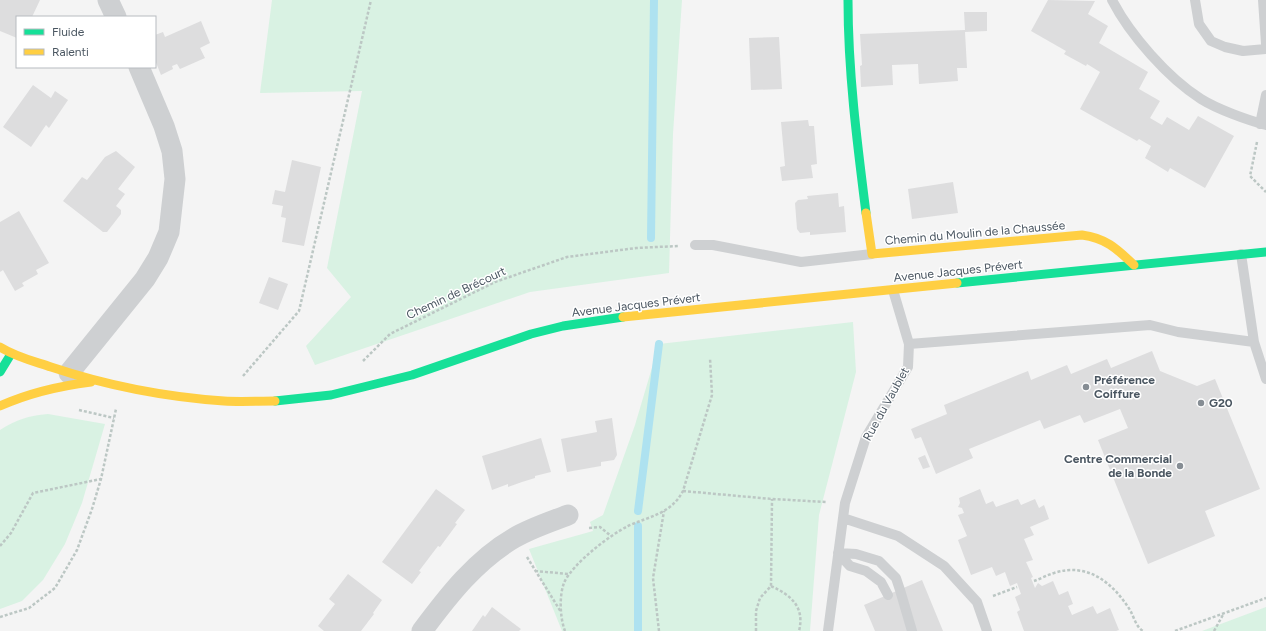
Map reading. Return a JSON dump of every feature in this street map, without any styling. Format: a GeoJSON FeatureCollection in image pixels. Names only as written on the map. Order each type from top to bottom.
{"type":"FeatureCollection","features":[{"type":"Feature","properties":{"kind":"street"},"geometry":{"type":"LineString","coordinates":[[108,0],[116,16]]}},
{"type":"Feature","properties":{"kind":"street","name":"Chemin du Moulin de la Chaussée"},"geometry":{"type":"LineString","coordinates":[[848,0],[848,36],[856,131],[872,254],[1082,235],[1095,236],[1109,243],[1134,265]]}},
{"type":"Feature","properties":{"kind":"street"},"geometry":{"type":"LineString","coordinates":[[69,373],[145,279],[158,258],[169,232],[175,179],[172,152],[164,126],[139,68]]}},
{"type":"Feature","properties":{"kind":"street","name":"Avenue Jacques Prévert"},"geometry":{"type":"LineString","coordinates":[[0,347],[11,354],[69,373],[121,386],[174,395],[224,400],[283,401],[331,395],[412,375],[531,334],[604,318],[1266,252]]}},
{"type":"Feature","properties":{"kind":"street"},"geometry":{"type":"LineString","coordinates":[[0,372],[11,354]]}},
{"type":"Feature","properties":{"kind":"street"},"geometry":{"type":"LineString","coordinates":[[0,406],[37,392],[64,385],[99,381]]}},
{"type":"Feature","properties":{"kind":"street"},"geometry":{"type":"LineString","coordinates":[[422,631],[447,598],[472,571],[497,548],[534,528],[568,515]]}},
{"type":"Feature","properties":{"kind":"lane"},"geometry":{"type":"LineString","coordinates":[[1112,0],[1134,33],[1158,62],[1177,80],[1202,99],[1221,109],[1263,124],[1266,95]]}},
{"type":"Feature","properties":{"kind":"lane"},"geometry":{"type":"LineString","coordinates":[[1195,0],[1199,24],[1211,40],[1225,47],[1243,51],[1266,48]]}},
{"type":"Feature","properties":{"kind":"lane"},"geometry":{"type":"LineString","coordinates":[[1263,0],[1266,44]]}},
{"type":"Feature","properties":{"kind":"lane"},"geometry":{"type":"LineString","coordinates":[[695,245],[724,247],[801,262],[872,254]]}},
{"type":"Feature","properties":{"kind":"lane"},"geometry":{"type":"LineString","coordinates":[[1241,254],[1254,342],[1266,379]]}},
{"type":"Feature","properties":{"kind":"lane","name":"Rue du Vaublet"},"geometry":{"type":"LineString","coordinates":[[828,631],[843,518],[846,503],[866,437],[908,367],[909,344],[893,290]]}},
{"type":"Feature","properties":{"kind":"lane"},"geometry":{"type":"LineString","coordinates":[[909,344],[1150,325],[1198,335],[1254,342]]}},
{"type":"Feature","properties":{"kind":"lane"},"geometry":{"type":"LineString","coordinates":[[843,518],[898,536],[944,566],[977,602],[987,631]]}},
{"type":"Feature","properties":{"kind":"lane"},"geometry":{"type":"LineString","coordinates":[[838,553],[850,566],[866,571],[881,582],[888,595]]}},
{"type":"Feature","properties":{"kind":"lane"},"geometry":{"type":"LineString","coordinates":[[838,553],[856,554],[879,561],[896,578],[912,631]]}},
{"type":"Feature","properties":{"kind":"path"},"geometry":{"type":"LineString","coordinates":[[224,400],[251,366],[300,311],[371,0]]}},
{"type":"Feature","properties":{"kind":"path"},"geometry":{"type":"LineString","coordinates":[[1263,124],[1250,176],[1266,192]]}},
{"type":"Feature","properties":{"kind":"path","name":"Chemin de Brécourt"},"geometry":{"type":"LineString","coordinates":[[363,361],[390,334],[495,282],[568,257],[662,246]]}},
{"type":"Feature","properties":{"kind":"path"},"geometry":{"type":"LineString","coordinates":[[565,631],[561,613],[564,584],[569,574],[576,566],[611,536],[627,526],[664,511],[676,502],[683,490],[712,395],[710,358]]}},
{"type":"Feature","properties":{"kind":"path"},"geometry":{"type":"LineString","coordinates":[[0,616],[29,608],[55,588],[77,550],[101,479],[121,386]]}},
{"type":"Feature","properties":{"kind":"path"},"geometry":{"type":"LineString","coordinates":[[0,546],[11,533],[33,493],[101,479]]}},
{"type":"Feature","properties":{"kind":"path"},"geometry":{"type":"LineString","coordinates":[[683,490],[772,499],[846,503]]}},
{"type":"Feature","properties":{"kind":"path"},"geometry":{"type":"LineString","coordinates":[[756,631],[756,611],[760,598],[771,586],[772,499]]}},
{"type":"Feature","properties":{"kind":"path"},"geometry":{"type":"LineString","coordinates":[[659,631],[653,578],[664,511]]}},
{"type":"Feature","properties":{"kind":"path"},"geometry":{"type":"LineString","coordinates":[[586,528],[600,527],[611,536]]}},
{"type":"Feature","properties":{"kind":"path"},"geometry":{"type":"LineString","coordinates":[[515,537],[561,613]]}},
{"type":"Feature","properties":{"kind":"path"},"geometry":{"type":"LineString","coordinates":[[535,570],[569,574]]}},
{"type":"Feature","properties":{"kind":"path"},"geometry":{"type":"LineString","coordinates":[[1034,581],[1055,573],[1077,570],[1102,579],[1115,589],[1131,611],[1140,629],[1143,631]]}},
{"type":"Feature","properties":{"kind":"path"},"geometry":{"type":"LineString","coordinates":[[771,586],[784,592],[795,602],[801,623],[799,631]]}},
{"type":"Feature","properties":{"kind":"path"},"geometry":{"type":"LineString","coordinates":[[977,602],[1017,587]]}},
{"type":"Feature","properties":{"kind":"path"},"geometry":{"type":"LineString","coordinates":[[1175,631],[1266,598]]}},
{"type":"Feature","properties":{"kind":"path"},"geometry":{"type":"LineString","coordinates":[[1214,631],[1224,613]]}},
{"type":"Feature","properties":{"kind":"green space"},"geometry":{"type":"Polygon","coordinates":[[[272,0],[682,0],[673,134],[669,273],[530,292],[315,365],[306,346],[351,297],[327,268],[362,91],[260,93],[272,0]]]}},
{"type":"Feature","properties":{"kind":"green space"},"geometry":{"type":"Polygon","coordinates":[[[853,322],[856,372],[819,515],[810,631],[562,631],[529,549],[593,531],[590,522],[603,515],[635,425],[659,344],[853,322]]]}},
{"type":"Feature","properties":{"kind":"green space"},"geometry":{"type":"Polygon","coordinates":[[[48,414],[105,424],[82,503],[65,544],[43,580],[22,601],[0,609],[0,430],[23,419],[48,414]]]}},
{"type":"Feature","properties":{"kind":"green space"},"geometry":{"type":"Polygon","coordinates":[[[1266,607],[1266,631],[1202,631],[1266,607]]]}},
{"type":"Feature","properties":{"kind":"building"},"geometry":{"type":"Polygon","coordinates":[[[0,0],[40,0],[32,16],[16,16],[16,38],[0,31],[0,0]]]}},
{"type":"Feature","properties":{"kind":"building"},"geometry":{"type":"Polygon","coordinates":[[[1048,0],[1095,1],[1088,14],[1108,26],[1099,43],[1148,72],[1139,89],[1160,101],[1150,118],[1162,125],[1167,117],[1189,130],[1198,116],[1234,136],[1205,188],[1170,168],[1168,172],[1145,158],[1151,146],[1139,139],[1137,141],[1080,109],[1100,72],[1087,64],[1086,66],[1064,54],[1066,51],[1031,31],[1048,0]]]}},
{"type":"Feature","properties":{"kind":"building"},"geometry":{"type":"Polygon","coordinates":[[[964,12],[987,12],[987,31],[965,32],[967,68],[957,68],[958,81],[919,84],[918,64],[892,65],[893,85],[861,87],[860,66],[862,65],[860,34],[965,30],[964,12]]]}},
{"type":"Feature","properties":{"kind":"building"},"geometry":{"type":"Polygon","coordinates":[[[201,21],[210,43],[200,48],[205,58],[180,69],[177,64],[172,66],[173,69],[161,75],[156,62],[156,35],[163,32],[165,37],[201,21]]]}},
{"type":"Feature","properties":{"kind":"building"},"geometry":{"type":"Polygon","coordinates":[[[779,37],[782,89],[751,90],[749,38],[779,37]]]}},
{"type":"Feature","properties":{"kind":"building"},"geometry":{"type":"Polygon","coordinates":[[[33,85],[51,98],[55,91],[68,100],[49,128],[46,125],[31,147],[3,127],[33,85]]]}},
{"type":"Feature","properties":{"kind":"building"},"geometry":{"type":"Polygon","coordinates":[[[808,120],[809,126],[814,126],[817,164],[811,165],[813,178],[782,181],[780,167],[785,166],[781,122],[808,120]]]}},
{"type":"Feature","properties":{"kind":"building"},"geometry":{"type":"Polygon","coordinates":[[[116,151],[135,167],[118,189],[125,194],[116,206],[121,210],[121,214],[107,232],[103,232],[63,201],[82,177],[87,180],[105,157],[116,151]]]}},
{"type":"Feature","properties":{"kind":"building"},"geometry":{"type":"Polygon","coordinates":[[[292,160],[321,167],[304,246],[282,242],[286,218],[281,217],[283,206],[272,204],[275,190],[285,192],[292,160]]]}},
{"type":"Feature","properties":{"kind":"building"},"geometry":{"type":"Polygon","coordinates":[[[953,182],[958,213],[912,219],[908,189],[953,182]]]}},
{"type":"Feature","properties":{"kind":"building"},"geometry":{"type":"Polygon","coordinates":[[[838,193],[839,207],[844,206],[846,232],[810,235],[810,232],[800,233],[797,229],[795,203],[798,200],[808,199],[807,196],[838,193]]]}},
{"type":"Feature","properties":{"kind":"building"},"geometry":{"type":"Polygon","coordinates":[[[19,211],[49,263],[36,270],[38,274],[22,283],[24,286],[15,291],[3,270],[0,272],[0,222],[19,211]]]}},
{"type":"Feature","properties":{"kind":"building"},"geometry":{"type":"Polygon","coordinates":[[[269,277],[288,284],[278,310],[259,303],[269,277]]]}},
{"type":"Feature","properties":{"kind":"building","name":"Centre Commercial de la Bonde"},"geometry":{"type":"Polygon","coordinates":[[[1152,351],[1160,371],[1197,386],[1215,379],[1260,489],[1205,511],[1215,536],[1148,564],[1098,440],[1128,428],[1120,409],[1084,423],[1080,415],[1044,429],[1040,420],[969,449],[973,458],[936,474],[921,437],[915,439],[911,429],[947,414],[944,405],[1028,371],[1031,380],[1067,365],[1071,374],[1107,359],[1111,368],[1152,351]]]}},
{"type":"Feature","properties":{"kind":"building"},"geometry":{"type":"Polygon","coordinates":[[[612,418],[617,455],[614,460],[601,462],[601,466],[567,472],[561,439],[597,432],[595,421],[612,418]]]}},
{"type":"Feature","properties":{"kind":"building"},"geometry":{"type":"Polygon","coordinates":[[[541,438],[551,472],[535,476],[535,478],[508,487],[508,484],[492,490],[482,456],[541,438]]]}},
{"type":"Feature","properties":{"kind":"building"},"geometry":{"type":"Polygon","coordinates":[[[925,455],[930,467],[923,469],[918,458],[925,455]]]}},
{"type":"Feature","properties":{"kind":"building"},"geometry":{"type":"Polygon","coordinates":[[[436,489],[465,510],[455,523],[457,524],[440,547],[438,546],[419,571],[421,572],[412,584],[382,562],[436,489]]]}},
{"type":"Feature","properties":{"kind":"building"},"geometry":{"type":"Polygon","coordinates":[[[980,489],[986,504],[993,501],[996,507],[1018,499],[1021,505],[1035,499],[1039,508],[1044,505],[1049,519],[1030,527],[1034,535],[1024,539],[1033,560],[1026,562],[1033,577],[1031,578],[1035,588],[1038,583],[1042,586],[1053,581],[1059,595],[1068,591],[1073,604],[1068,606],[1072,615],[1093,606],[1097,614],[1110,608],[1119,630],[1024,631],[1017,612],[1020,610],[1015,597],[1021,594],[1017,583],[1010,586],[1005,572],[996,576],[992,567],[971,575],[958,540],[967,536],[958,515],[964,513],[962,508],[958,507],[960,503],[959,498],[980,489]]]}},
{"type":"Feature","properties":{"kind":"building"},"geometry":{"type":"Polygon","coordinates":[[[348,574],[382,600],[373,613],[374,614],[361,631],[324,631],[318,626],[335,604],[329,599],[348,574]]]}},
{"type":"Feature","properties":{"kind":"building"},"geometry":{"type":"Polygon","coordinates":[[[922,580],[943,631],[875,631],[864,605],[922,580]]]}},
{"type":"Feature","properties":{"kind":"building"},"geometry":{"type":"Polygon","coordinates":[[[492,607],[521,629],[519,631],[472,631],[483,615],[485,617],[492,607]]]}},
{"type":"Feature","properties":{"kind":"waterway"},"geometry":{"type":"LineString","coordinates":[[651,238],[654,0]]}},
{"type":"Feature","properties":{"kind":"waterway"},"geometry":{"type":"LineString","coordinates":[[638,511],[659,344]]}},
{"type":"Feature","properties":{"kind":"waterway"},"geometry":{"type":"LineString","coordinates":[[638,526],[638,631]]}},
{"type":"Feature","properties":{"kind":"traffic: fast"},"geometry":{"type":"LineString","coordinates":[[848,0],[851,80],[866,213]]}},
{"type":"Feature","properties":{"kind":"traffic: fast"},"geometry":{"type":"LineString","coordinates":[[957,283],[1266,252]]}},
{"type":"Feature","properties":{"kind":"traffic: fast"},"geometry":{"type":"LineString","coordinates":[[275,401],[331,395],[412,375],[531,334],[563,326],[623,317]]}},
{"type":"Feature","properties":{"kind":"traffic: fast"},"geometry":{"type":"LineString","coordinates":[[0,372],[11,354]]}},
{"type":"Feature","properties":{"kind":"traffic: slow"},"geometry":{"type":"LineString","coordinates":[[866,213],[872,254],[1082,235],[1090,236],[1111,245],[1134,265]]}},
{"type":"Feature","properties":{"kind":"traffic: slow"},"geometry":{"type":"LineString","coordinates":[[623,317],[957,283]]}},
{"type":"Feature","properties":{"kind":"traffic: slow"},"geometry":{"type":"LineString","coordinates":[[0,347],[12,354],[114,385],[180,397],[224,401],[275,401]]}},
{"type":"Feature","properties":{"kind":"traffic: slow"},"geometry":{"type":"LineString","coordinates":[[0,406],[22,397],[44,391],[91,382]]}},
{"type":"Feature","properties":{"kind":"place","name":"Préférence Coiffure"},"geometry":{"type":"Point","coordinates":[1086,387]}},
{"type":"Feature","properties":{"kind":"place","name":"G20"},"geometry":{"type":"Point","coordinates":[1201,403]}},
{"type":"Feature","properties":{"kind":"place","name":"Centre Commercial de la Bonde"},"geometry":{"type":"Point","coordinates":[1180,466]}}]}
